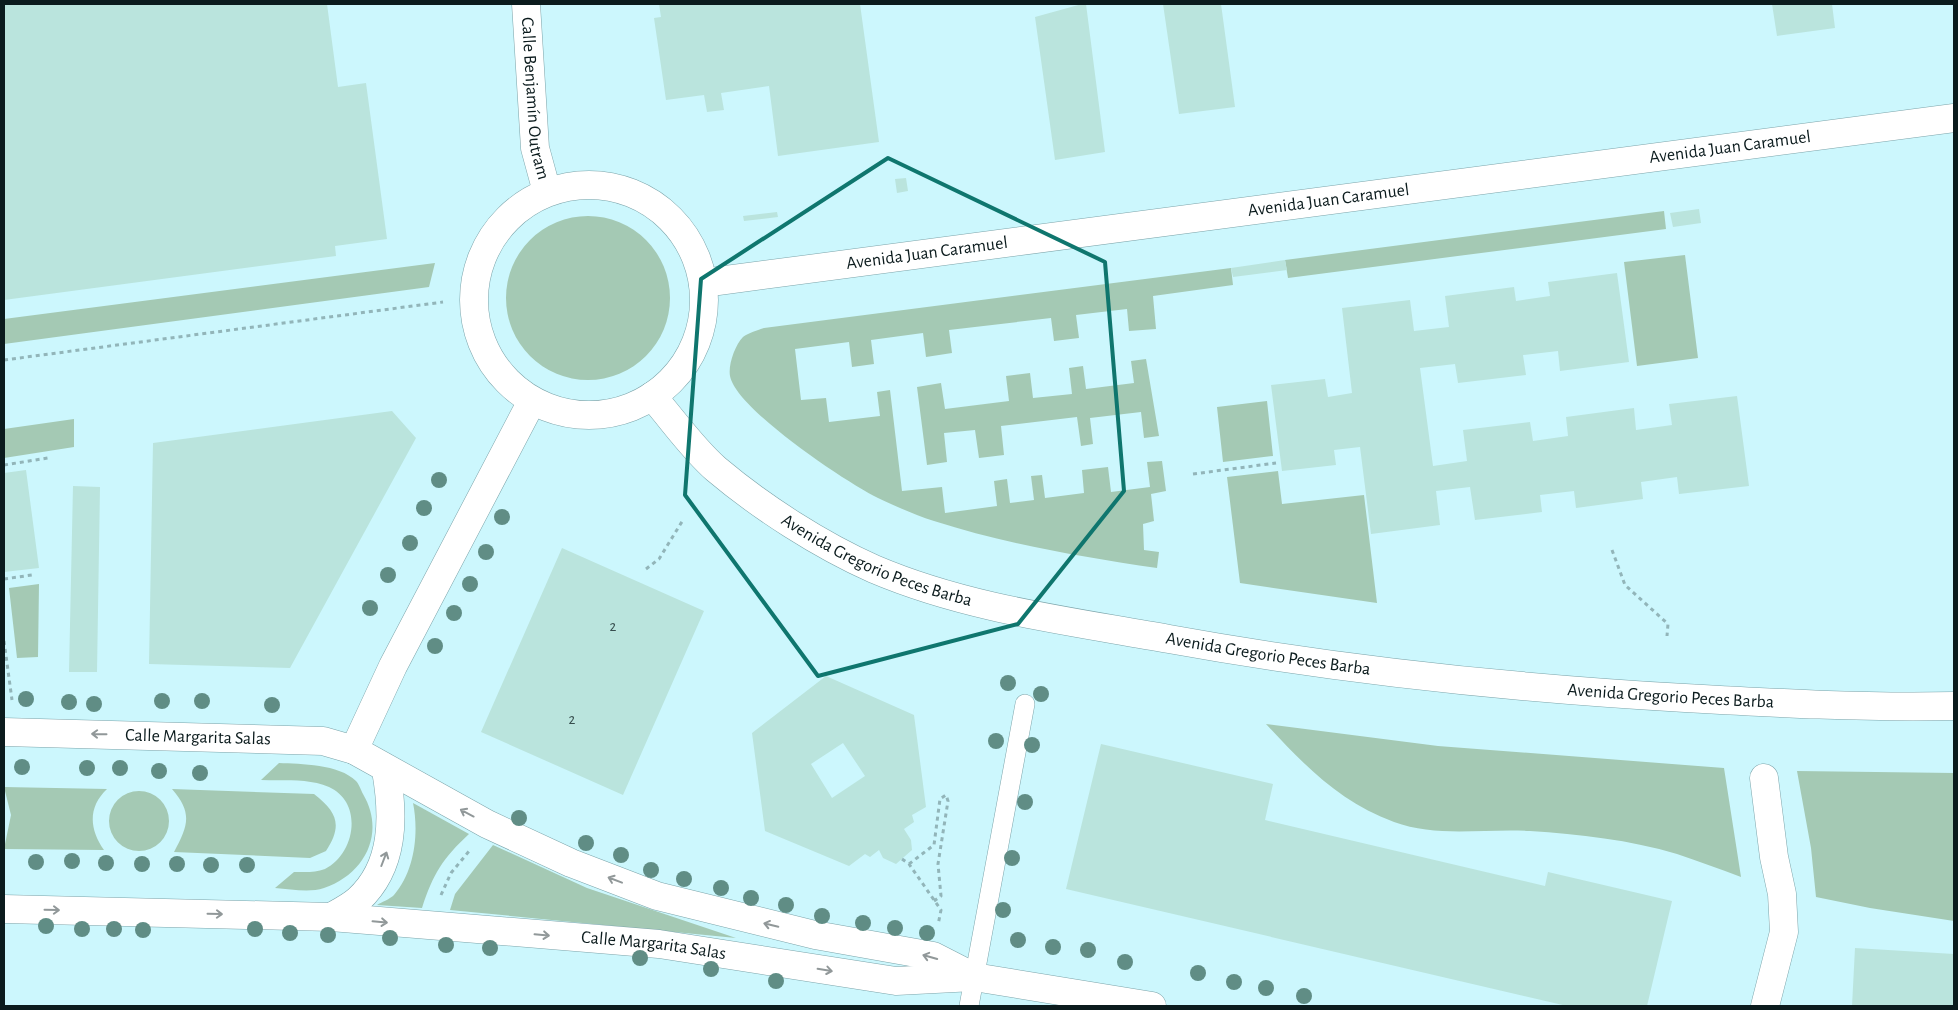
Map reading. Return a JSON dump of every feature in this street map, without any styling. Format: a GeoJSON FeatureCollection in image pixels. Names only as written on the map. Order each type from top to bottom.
{"type":"FeatureCollection","features":[{"type":"Feature","properties":{"kind":"street","name":"Calle Benjamín Outram"},"geometry":{"type":"LineString","coordinates":[[526,4],[535,148],[547,192]]}},
{"type":"Feature","properties":{"kind":"street","name":"Avenida Juan Caramuel"},"geometry":{"type":"LineString","coordinates":[[703,283],[1954,118]]}},
{"type":"Feature","properties":{"kind":"street"},"geometry":{"type":"LineString","coordinates":[[581,184],[616,187],[647,200],[674,222],[693,250],[703,283],[705,304],[702,326],[684,366],[669,383],[652,396],[629,408],[605,414],[580,415],[563,412],[532,400],[508,383],[486,352],[478,334],[473,306],[475,276],[484,249],[500,224],[522,205],[547,192],[581,184]]}},
{"type":"Feature","properties":{"kind":"street","name":"Avenida Gregorio Peces Barba"},"geometry":{"type":"LineString","coordinates":[[652,396],[714,467],[764,504],[810,534],[872,568],[940,593],[990,606],[1234,651],[1432,679],[1759,702],[1954,706]]}},
{"type":"Feature","properties":{"kind":"street"},"geometry":{"type":"LineString","coordinates":[[354,750],[393,666],[532,400]]}},
{"type":"Feature","properties":{"kind":"street","name":"Calle Margarita Salas"},"geometry":{"type":"LineString","coordinates":[[4,732],[298,738],[323,741],[354,750],[386,770],[487,824],[571,863],[657,896],[815,935],[933,956],[974,977]]}},
{"type":"Feature","properties":{"kind":"street"},"geometry":{"type":"LineString","coordinates":[[332,917],[357,901],[377,879],[389,846],[392,815],[386,770]]}},
{"type":"Feature","properties":{"kind":"street"},"geometry":{"type":"LineString","coordinates":[[1764,778],[1774,856],[1782,894],[1784,932],[1765,1006]]}},
{"type":"Feature","properties":{"kind":"street","name":"Calle Margarita Salas"},"geometry":{"type":"LineString","coordinates":[[4,909],[332,917],[659,944],[896,980],[974,977],[1152,1006]]}},
{"type":"Feature","properties":{"kind":"lane"},"geometry":{"type":"LineString","coordinates":[[969,1006],[1025,704]]}},
{"type":"Feature","properties":{"kind":"path"},"geometry":{"type":"LineString","coordinates":[[4,360],[443,302]]}},
{"type":"Feature","properties":{"kind":"path"},"geometry":{"type":"LineString","coordinates":[[4,465],[48,458]]}},
{"type":"Feature","properties":{"kind":"path"},"geometry":{"type":"LineString","coordinates":[[1193,474],[1276,464]]}},
{"type":"Feature","properties":{"kind":"path"},"geometry":{"type":"LineString","coordinates":[[646,569],[660,559],[683,520]]}},
{"type":"Feature","properties":{"kind":"path"},"geometry":{"type":"LineString","coordinates":[[1612,550],[1625,585],[1668,624],[1667,636]]}},
{"type":"Feature","properties":{"kind":"path"},"geometry":{"type":"LineString","coordinates":[[4,579],[32,575]]}},
{"type":"Feature","properties":{"kind":"path"},"geometry":{"type":"LineString","coordinates":[[4,642],[12,702]]}},
{"type":"Feature","properties":{"kind":"path"},"geometry":{"type":"LineString","coordinates":[[909,864],[934,845],[940,799],[946,795],[948,801],[938,864],[941,896],[934,901]]}},
{"type":"Feature","properties":{"kind":"path"},"geometry":{"type":"LineString","coordinates":[[434,926],[441,894],[451,873],[480,839],[487,824]]}},
{"type":"Feature","properties":{"kind":"path"},"geometry":{"type":"LineString","coordinates":[[902,858],[909,864],[940,910],[937,929]]}},
{"type":"Feature","properties":{"kind":"highlighted area"},"geometry":{"type":"Polygon","coordinates":[[[888,158],[1105,262],[1124,491],[1018,624],[818,676],[685,495],[701,279],[888,158]]]}},
{"type":"Feature","properties":{"kind":"green space"},"geometry":{"type":"Polygon","coordinates":[[[1664,211],[1666,229],[1288,278],[1285,260],[1664,211]]]}},
{"type":"Feature","properties":{"kind":"green space"},"geometry":{"type":"Polygon","coordinates":[[[580,216],[596,216],[619,222],[634,230],[646,240],[656,252],[664,267],[670,290],[670,306],[664,329],[656,344],[646,356],[634,366],[619,374],[596,380],[580,380],[557,374],[542,366],[520,344],[510,322],[506,306],[506,290],[512,267],[520,252],[542,230],[564,220],[580,216]]]}},
{"type":"Feature","properties":{"kind":"green space"},"geometry":{"type":"Polygon","coordinates":[[[1685,255],[1698,358],[1637,366],[1624,262],[1685,255]]]}},
{"type":"Feature","properties":{"kind":"green space"},"geometry":{"type":"Polygon","coordinates":[[[435,263],[429,287],[4,344],[4,319],[435,263]]]}},
{"type":"Feature","properties":{"kind":"green space"},"geometry":{"type":"Polygon","coordinates":[[[1231,268],[1233,285],[1153,296],[1156,329],[1129,331],[1127,309],[1076,315],[1079,338],[1054,341],[1051,318],[949,330],[952,353],[926,357],[923,333],[871,340],[874,364],[852,367],[849,342],[795,349],[801,400],[826,398],[829,422],[880,416],[877,392],[890,390],[902,491],[942,487],[945,513],[997,506],[994,481],[1007,479],[1010,503],[1034,500],[1031,476],[1042,475],[1045,498],[1084,493],[1082,470],[1108,467],[1111,492],[1150,487],[1147,462],[1162,461],[1166,491],[1151,494],[1154,521],[1143,524],[1144,550],[1159,552],[1157,568],[1016,543],[934,521],[891,504],[863,490],[819,462],[771,425],[751,407],[737,390],[730,376],[731,361],[740,341],[748,334],[764,328],[1231,268]]]}},
{"type":"Feature","properties":{"kind":"green space"},"geometry":{"type":"Polygon","coordinates":[[[1146,359],[1159,436],[1144,438],[1141,412],[1090,418],[1093,444],[1081,446],[1077,417],[1001,426],[1004,455],[979,458],[975,430],[944,433],[947,462],[927,465],[917,387],[941,383],[945,409],[1009,401],[1006,376],[1030,373],[1033,398],[1072,394],[1069,368],[1083,366],[1086,389],[1134,383],[1131,361],[1146,359]]]}},
{"type":"Feature","properties":{"kind":"green space"},"geometry":{"type":"Polygon","coordinates":[[[1267,401],[1273,456],[1223,462],[1217,407],[1267,401]]]}},
{"type":"Feature","properties":{"kind":"green space"},"geometry":{"type":"Polygon","coordinates":[[[74,419],[74,447],[4,458],[4,429],[74,419]]]}},
{"type":"Feature","properties":{"kind":"green space"},"geometry":{"type":"Polygon","coordinates":[[[1278,471],[1282,504],[1364,495],[1377,603],[1240,583],[1227,477],[1278,471]]]}},
{"type":"Feature","properties":{"kind":"green space"},"geometry":{"type":"Polygon","coordinates":[[[39,584],[38,657],[17,658],[9,588],[39,584]]]}},
{"type":"Feature","properties":{"kind":"green space"},"geometry":{"type":"Polygon","coordinates":[[[1266,724],[1438,746],[1724,768],[1741,877],[1677,854],[1604,838],[1513,830],[1427,830],[1394,822],[1357,804],[1324,781],[1266,724]]]}},
{"type":"Feature","properties":{"kind":"green space"},"geometry":{"type":"Polygon","coordinates":[[[279,763],[319,766],[349,775],[358,784],[370,809],[372,837],[368,850],[351,873],[338,882],[324,888],[306,890],[275,888],[294,872],[321,870],[335,862],[349,841],[351,816],[347,804],[340,795],[321,784],[296,780],[261,780],[279,763]]]}},
{"type":"Feature","properties":{"kind":"green space"},"geometry":{"type":"Polygon","coordinates":[[[1797,771],[1954,773],[1954,921],[1870,908],[1816,897],[1811,848],[1797,771]]]}},
{"type":"Feature","properties":{"kind":"green space"},"geometry":{"type":"Polygon","coordinates":[[[4,787],[107,789],[96,803],[93,818],[95,834],[104,850],[4,849],[11,815],[4,787]]]}},
{"type":"Feature","properties":{"kind":"green space"},"geometry":{"type":"Polygon","coordinates":[[[172,789],[314,794],[332,813],[336,826],[335,834],[326,851],[310,858],[174,852],[183,835],[186,813],[179,798],[172,789]]]}},
{"type":"Feature","properties":{"kind":"green space"},"geometry":{"type":"Polygon","coordinates":[[[139,791],[151,793],[164,804],[169,821],[167,833],[156,846],[139,851],[127,849],[114,838],[109,821],[111,809],[122,796],[139,791]]]}},
{"type":"Feature","properties":{"kind":"green space"},"geometry":{"type":"Polygon","coordinates":[[[413,803],[469,834],[452,851],[440,867],[430,885],[422,908],[377,905],[394,895],[407,875],[414,851],[415,839],[416,826],[413,803]]]}},
{"type":"Feature","properties":{"kind":"green space"},"geometry":{"type":"Polygon","coordinates":[[[493,845],[587,888],[736,938],[450,910],[455,894],[493,845]]]}},
{"type":"Feature","properties":{"kind":"building"},"geometry":{"type":"Polygon","coordinates":[[[4,4],[327,4],[338,87],[366,83],[387,239],[335,246],[336,256],[4,300],[4,4]]]}},
{"type":"Feature","properties":{"kind":"building"},"geometry":{"type":"Polygon","coordinates":[[[659,4],[860,4],[879,142],[778,156],[769,86],[721,93],[724,110],[707,112],[704,95],[666,100],[654,18],[661,17],[659,4]]]}},
{"type":"Feature","properties":{"kind":"building"},"geometry":{"type":"Polygon","coordinates":[[[1086,4],[1105,152],[1055,160],[1035,17],[1086,4]]]}},
{"type":"Feature","properties":{"kind":"building"},"geometry":{"type":"Polygon","coordinates":[[[1163,4],[1221,4],[1235,107],[1179,114],[1163,4]]]}},
{"type":"Feature","properties":{"kind":"building"},"geometry":{"type":"Polygon","coordinates":[[[1772,4],[1832,4],[1835,28],[1777,36],[1772,4]]]}},
{"type":"Feature","properties":{"kind":"building"},"geometry":{"type":"Polygon","coordinates":[[[906,178],[908,191],[897,193],[895,179],[906,178]]]}},
{"type":"Feature","properties":{"kind":"building"},"geometry":{"type":"Polygon","coordinates":[[[1699,209],[1701,223],[1673,227],[1670,213],[1699,209]]]}},
{"type":"Feature","properties":{"kind":"building"},"geometry":{"type":"Polygon","coordinates":[[[777,212],[778,217],[744,221],[743,216],[777,212]]]}},
{"type":"Feature","properties":{"kind":"building"},"geometry":{"type":"Polygon","coordinates":[[[1285,260],[1287,270],[1233,277],[1231,268],[1285,260]]]}},
{"type":"Feature","properties":{"kind":"building"},"geometry":{"type":"Polygon","coordinates":[[[1617,273],[1629,362],[1560,371],[1558,351],[1523,355],[1526,375],[1458,383],[1455,364],[1420,368],[1433,466],[1467,461],[1463,430],[1530,422],[1533,441],[1568,436],[1566,417],[1634,408],[1636,430],[1672,425],[1669,404],[1737,396],[1749,486],[1679,494],[1677,477],[1641,482],[1643,499],[1576,508],[1574,491],[1540,495],[1542,512],[1475,520],[1470,487],[1436,491],[1440,525],[1371,534],[1360,447],[1334,450],[1336,465],[1282,471],[1271,385],[1325,379],[1328,397],[1352,393],[1342,308],[1410,300],[1414,331],[1449,327],[1445,296],[1514,287],[1516,301],[1550,296],[1548,282],[1617,273]]]}},
{"type":"Feature","properties":{"kind":"building"},"geometry":{"type":"Polygon","coordinates":[[[392,411],[416,438],[290,668],[149,664],[153,443],[392,411]]]}},
{"type":"Feature","properties":{"kind":"building"},"geometry":{"type":"Polygon","coordinates":[[[26,470],[39,568],[4,572],[4,473],[26,470]]]}},
{"type":"Feature","properties":{"kind":"building"},"geometry":{"type":"Polygon","coordinates":[[[73,486],[100,487],[97,672],[69,672],[73,486]]]}},
{"type":"Feature","properties":{"kind":"building"},"geometry":{"type":"Polygon","coordinates":[[[562,548],[704,611],[623,795],[481,732],[562,548]]]}},
{"type":"Feature","properties":{"kind":"building"},"geometry":{"type":"Polygon","coordinates":[[[826,676],[914,715],[926,807],[912,815],[914,822],[904,829],[911,840],[912,850],[896,864],[883,858],[879,850],[870,857],[865,854],[849,866],[765,831],[752,733],[826,676]],[[843,743],[811,764],[832,798],[865,776],[843,743]]]}},
{"type":"Feature","properties":{"kind":"building"},"geometry":{"type":"Polygon","coordinates":[[[1101,744],[1273,784],[1265,820],[1545,886],[1548,872],[1672,901],[1647,1006],[1567,1006],[1066,889],[1101,744]]]}},
{"type":"Feature","properties":{"kind":"building"},"geometry":{"type":"Polygon","coordinates":[[[1855,948],[1954,954],[1954,1006],[1852,1006],[1855,948]]]}}]}
